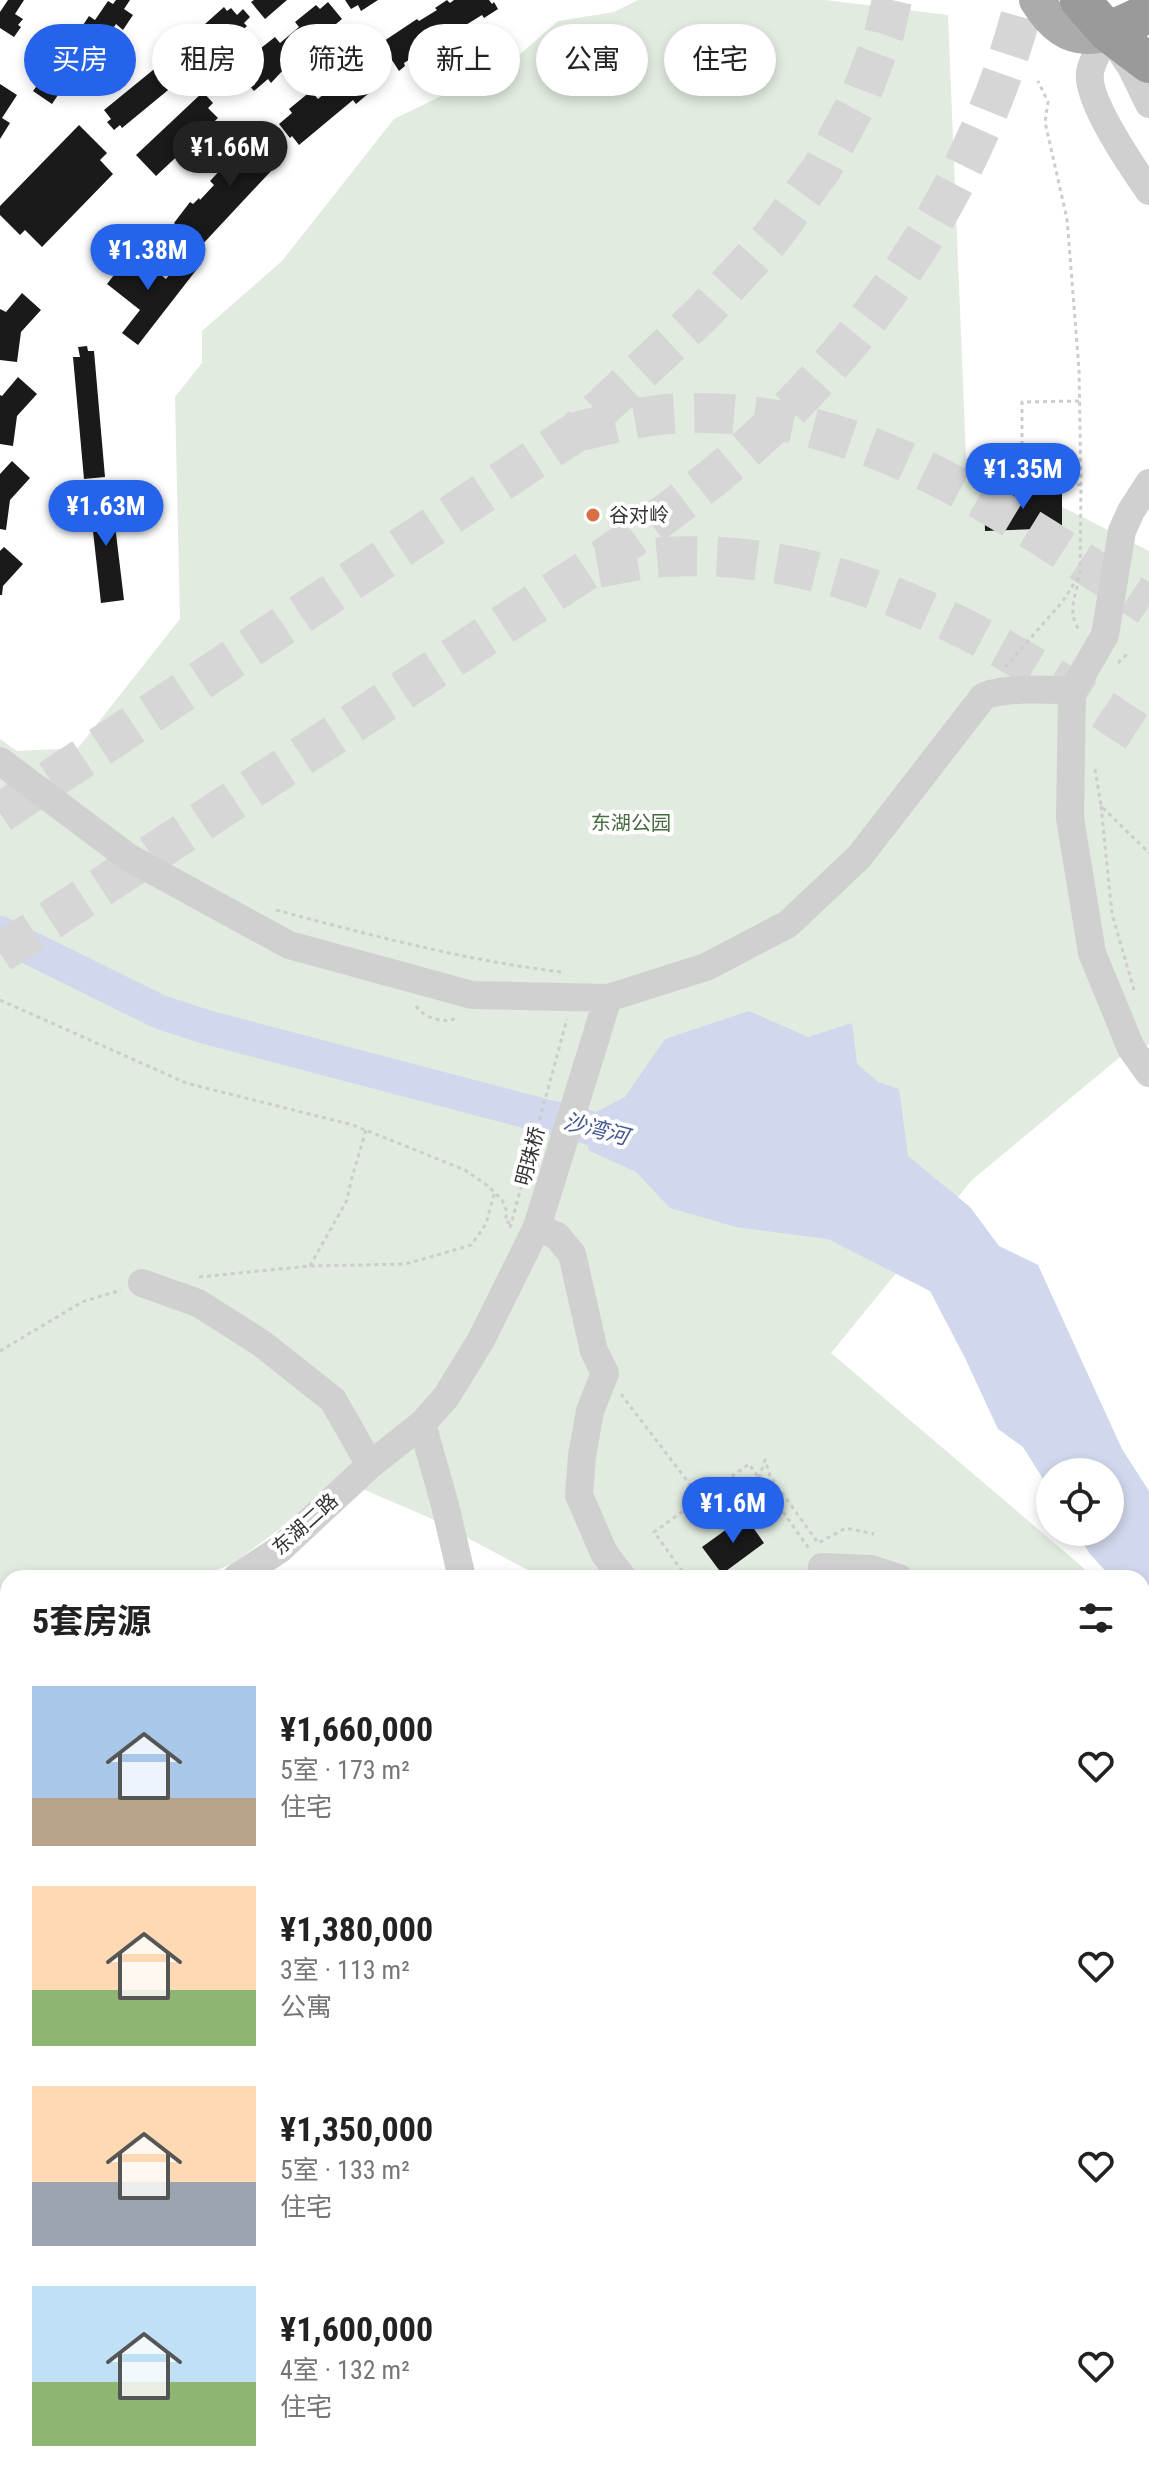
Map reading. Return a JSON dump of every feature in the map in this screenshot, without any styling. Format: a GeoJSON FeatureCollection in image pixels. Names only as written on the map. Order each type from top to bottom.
{"type":"FeatureCollection","features":[{"type":"Feature","properties":{"kind":"highway"},"geometry":{"type":"LineString","coordinates":[[1080,0],[1108,32],[1149,63]]}},
{"type":"Feature","properties":{"kind":"highway"},"geometry":{"type":"LineString","coordinates":[[1108,32],[1149,13],[1134,0]]}},
{"type":"Feature","properties":{"kind":"main road"},"geometry":{"type":"LineString","coordinates":[[1037,0],[1053,21],[1068,33],[1094,37],[1108,32]]}},
{"type":"Feature","properties":{"kind":"street"},"geometry":{"type":"LineString","coordinates":[[1108,32],[1131,67],[1149,104]]}},
{"type":"Feature","properties":{"kind":"street"},"geometry":{"type":"LineString","coordinates":[[1108,32],[1090,73],[1096,102],[1126,159],[1149,191]]}},
{"type":"Feature","properties":{"kind":"street"},"geometry":{"type":"LineString","coordinates":[[1149,483],[1122,531],[1105,635],[1072,692],[1070,818],[1092,953],[1131,1048],[1149,1073]]}},
{"type":"Feature","properties":{"kind":"street"},"geometry":{"type":"LineString","coordinates":[[0,761],[128,857],[289,945],[472,995],[608,998],[706,967],[788,924],[859,857],[983,697],[1002,690],[1058,689],[1072,692]]}},
{"type":"Feature","properties":{"kind":"street","name":"明珠桥"},"geometry":{"type":"LineString","coordinates":[[422,1424],[446,1397],[481,1340],[524,1225],[552,1182],[608,998]]}},
{"type":"Feature","properties":{"kind":"street"},"geometry":{"type":"LineString","coordinates":[[524,1225],[557,1236],[572,1254],[594,1351],[605,1373],[590,1411],[579,1495],[604,1553],[617,1570]]}},
{"type":"Feature","properties":{"kind":"street"},"geometry":{"type":"LineString","coordinates":[[142,1283],[198,1303],[261,1343],[333,1400],[370,1465]]}},
{"type":"Feature","properties":{"kind":"street"},"geometry":{"type":"LineString","coordinates":[[422,1424],[460,1570]]}},
{"type":"Feature","properties":{"kind":"street","name":"东湖二路"},"geometry":{"type":"LineString","coordinates":[[248,1570],[280,1549],[370,1465],[422,1424]]}},
{"type":"Feature","properties":{"kind":"street"},"geometry":{"type":"LineString","coordinates":[[822,1567],[874,1570]]}},
{"type":"Feature","properties":{"kind":"path"},"geometry":{"type":"LineString","coordinates":[[999,674],[1063,601],[1080,574],[1079,401],[1067,219],[1045,122],[1048,102],[1038,81]]}},
{"type":"Feature","properties":{"kind":"path"},"geometry":{"type":"LineString","coordinates":[[1079,401],[1022,402],[1022,482],[1081,485]]}},
{"type":"Feature","properties":{"kind":"path"},"geometry":{"type":"LineString","coordinates":[[1114,667],[1128,653]]}},
{"type":"Feature","properties":{"kind":"path"},"geometry":{"type":"LineString","coordinates":[[1093,759],[1112,914],[1134,990]]}},
{"type":"Feature","properties":{"kind":"path"},"geometry":{"type":"LineString","coordinates":[[1101,806],[1149,853]]}},
{"type":"Feature","properties":{"kind":"path"},"geometry":{"type":"LineString","coordinates":[[270,908],[389,940],[507,966],[561,972]]}},
{"type":"Feature","properties":{"kind":"path"},"geometry":{"type":"LineString","coordinates":[[0,1000],[186,1083],[366,1130],[465,1170],[502,1200],[507,1212],[505,1221],[524,1225]]}},
{"type":"Feature","properties":{"kind":"path","name":"明珠桥"},"geometry":{"type":"LineString","coordinates":[[518,1199],[566,1021]]}},
{"type":"Feature","properties":{"kind":"path"},"geometry":{"type":"LineString","coordinates":[[310,1266],[347,1200],[366,1130]]}},
{"type":"Feature","properties":{"kind":"path"},"geometry":{"type":"LineString","coordinates":[[188,1278],[310,1266],[405,1264],[471,1245],[486,1224],[494,1192]]}},
{"type":"Feature","properties":{"kind":"path"},"geometry":{"type":"LineString","coordinates":[[0,1351],[82,1302],[142,1283]]}},
{"type":"Feature","properties":{"kind":"path"},"geometry":{"type":"LineString","coordinates":[[640,1419],[701,1499]]}},
{"type":"Feature","properties":{"kind":"path"},"geometry":{"type":"LineString","coordinates":[[759,1478],[765,1460],[770,1476],[818,1543],[846,1528],[874,1534]]}},
{"type":"Feature","properties":{"kind":"path"},"geometry":{"type":"LineString","coordinates":[[681,1570],[654,1532],[749,1464],[822,1567]]}},
{"type":"Feature","properties":{"kind":"green space","name":"东湖公园"},"geometry":{"type":"Polygon","coordinates":[[[638,0],[825,0],[948,15],[966,458],[1149,551],[1149,1044],[1141,1048],[1138,1042],[972,1180],[831,1353],[1036,1527],[1036,1546],[1058,1546],[1085,1570],[528,1570],[430,1518],[344,1481],[234,1563],[217,1570],[0,1570],[0,739],[17,751],[78,748],[180,619],[175,397],[202,363],[202,331],[282,261],[394,119],[441,96],[520,96],[520,54],[536,40],[536,96],[648,96],[648,24],[555,24],[614,12],[638,0]]]}},
{"type":"Feature","properties":{"kind":"water"},"geometry":{"type":"Polygon","coordinates":[[[749,1011],[808,1037],[852,1023],[857,1064],[878,1082],[899,1089],[908,1156],[970,1207],[999,1246],[1038,1265],[1122,1449],[1149,1491],[1149,1570],[1105,1570],[1085,1546],[1124,1546],[1124,1458],[1036,1458],[1036,1468],[1023,1447],[998,1429],[930,1291],[828,1239],[736,1227],[670,1208],[636,1172],[588,1150],[594,1113],[625,1097],[665,1039],[749,1011]]]}},
{"type":"Feature","properties":{"kind":"building"},"geometry":{"type":"Polygon","coordinates":[[[8,0],[24,0],[15,14],[23,19],[14,37],[0,28],[0,12],[8,0]]]}},
{"type":"Feature","properties":{"kind":"building"},"geometry":{"type":"Polygon","coordinates":[[[116,0],[130,0],[124,9],[133,15],[127,24],[84,24],[89,16],[95,20],[108,1],[113,4],[116,0]]]}},
{"type":"Feature","properties":{"kind":"building"},"geometry":{"type":"Polygon","coordinates":[[[287,0],[265,19],[251,2],[287,0]]]}},
{"type":"Feature","properties":{"kind":"building"},"geometry":{"type":"Polygon","coordinates":[[[345,0],[378,0],[361,11],[358,5],[351,9],[345,0]]]}},
{"type":"Feature","properties":{"kind":"building"},"geometry":{"type":"Polygon","coordinates":[[[447,0],[450,3],[454,0],[489,0],[498,9],[467,24],[410,24],[437,10],[435,8],[447,0]]]}},
{"type":"Feature","properties":{"kind":"building"},"geometry":{"type":"Polygon","coordinates":[[[328,2],[342,19],[336,24],[295,22],[316,5],[320,9],[328,2]]]}},
{"type":"Feature","properties":{"kind":"building"},"geometry":{"type":"Polygon","coordinates":[[[224,7],[227,11],[231,8],[237,15],[243,9],[250,17],[245,24],[205,24],[224,7]]]}},
{"type":"Feature","properties":{"kind":"building"},"geometry":{"type":"Polygon","coordinates":[[[408,25],[408,60],[399,71],[392,60],[392,36],[408,25]]]}},
{"type":"Feature","properties":{"kind":"building"},"geometry":{"type":"Polygon","coordinates":[[[275,37],[280,43],[280,73],[271,83],[268,79],[264,82],[264,46],[275,37]]]}},
{"type":"Feature","properties":{"kind":"building"},"geometry":{"type":"Polygon","coordinates":[[[152,71],[152,96],[161,96],[122,128],[120,125],[114,130],[107,122],[111,119],[104,110],[121,96],[136,96],[136,84],[152,71]]]}},
{"type":"Feature","properties":{"kind":"building"},"geometry":{"type":"Polygon","coordinates":[[[0,84],[17,95],[2,118],[10,123],[0,139],[0,84]]]}},
{"type":"Feature","properties":{"kind":"building"},"geometry":{"type":"Polygon","coordinates":[[[40,96],[57,96],[52,104],[40,96]]]}},
{"type":"Feature","properties":{"kind":"building"},"geometry":{"type":"Polygon","coordinates":[[[199,96],[207,96],[213,103],[208,108],[218,118],[156,176],[136,155],[199,96]]]}},
{"type":"Feature","properties":{"kind":"building"},"geometry":{"type":"Polygon","coordinates":[[[305,96],[318,99],[322,96],[366,96],[356,104],[353,100],[299,145],[279,124],[292,113],[289,109],[305,96]]]}},
{"type":"Feature","properties":{"kind":"building"},"geometry":{"type":"Polygon","coordinates":[[[79,125],[107,153],[100,160],[113,174],[42,247],[25,230],[20,235],[0,215],[0,206],[79,125]]]}},
{"type":"Feature","properties":{"kind":"building"},"geometry":{"type":"Polygon","coordinates":[[[264,134],[286,155],[200,247],[174,223],[190,202],[193,204],[200,200],[214,185],[210,181],[253,135],[259,141],[264,134]]]}},
{"type":"Feature","properties":{"kind":"building"},"geometry":{"type":"Polygon","coordinates":[[[132,252],[166,279],[183,258],[197,269],[138,345],[122,333],[140,310],[107,284],[132,252]]]}},
{"type":"Feature","properties":{"kind":"building"},"geometry":{"type":"Polygon","coordinates":[[[22,293],[41,310],[21,332],[17,362],[0,360],[0,309],[6,312],[22,293]]]}},
{"type":"Feature","properties":{"kind":"building"},"geometry":{"type":"Polygon","coordinates":[[[87,346],[88,351],[94,351],[105,477],[84,479],[73,357],[80,357],[78,347],[87,346]]]}},
{"type":"Feature","properties":{"kind":"building"},"geometry":{"type":"Polygon","coordinates":[[[18,377],[37,394],[17,416],[13,446],[0,444],[0,395],[18,377]]]}},
{"type":"Feature","properties":{"kind":"building"},"geometry":{"type":"Polygon","coordinates":[[[12,461],[30,478],[10,500],[6,530],[0,529],[0,474],[12,461]]]}},
{"type":"Feature","properties":{"kind":"building"},"geometry":{"type":"Polygon","coordinates":[[[111,492],[124,600],[101,603],[89,495],[111,492]]]}},
{"type":"Feature","properties":{"kind":"building"},"geometry":{"type":"Polygon","coordinates":[[[1062,492],[1062,528],[985,531],[984,494],[1062,492]]]}},
{"type":"Feature","properties":{"kind":"building"},"geometry":{"type":"Polygon","coordinates":[[[4,547],[23,564],[3,586],[0,595],[0,551],[4,547]]]}},
{"type":"Feature","properties":{"kind":"building"},"geometry":{"type":"Polygon","coordinates":[[[745,1516],[764,1543],[727,1570],[719,1570],[702,1547],[745,1516]]]}},
{"type":"Feature","properties":{"kind":"waterway","name":"沙湾河"},"geometry":{"type":"LineString","coordinates":[[0,933],[160,1012],[206,1027],[636,1140]]}},
{"type":"Feature","properties":{"kind":"tunnel"},"geometry":{"type":"LineString","coordinates":[[0,813],[576,432],[702,314],[772,237],[822,168],[860,97],[884,34],[892,0]]}},
{"type":"Feature","properties":{"kind":"tunnel"},"geometry":{"type":"LineString","coordinates":[[0,953],[587,570],[694,493],[780,418],[873,313],[949,195],[1005,67],[1025,0]]}},
{"type":"Feature","properties":{"kind":"tunnel"},"geometry":{"type":"LineString","coordinates":[[576,432],[676,413],[753,416],[815,429],[875,449],[933,474],[1044,537],[1149,606]]}},
{"type":"Feature","properties":{"kind":"tunnel"},"geometry":{"type":"LineString","coordinates":[[598,568],[664,557],[731,558],[796,567],[859,584],[920,608],[980,637],[1149,740]]}},
{"type":"Feature","properties":{"kind":"place","name":"谷对岭"},"geometry":{"type":"Point","coordinates":[593,515]}}]}
